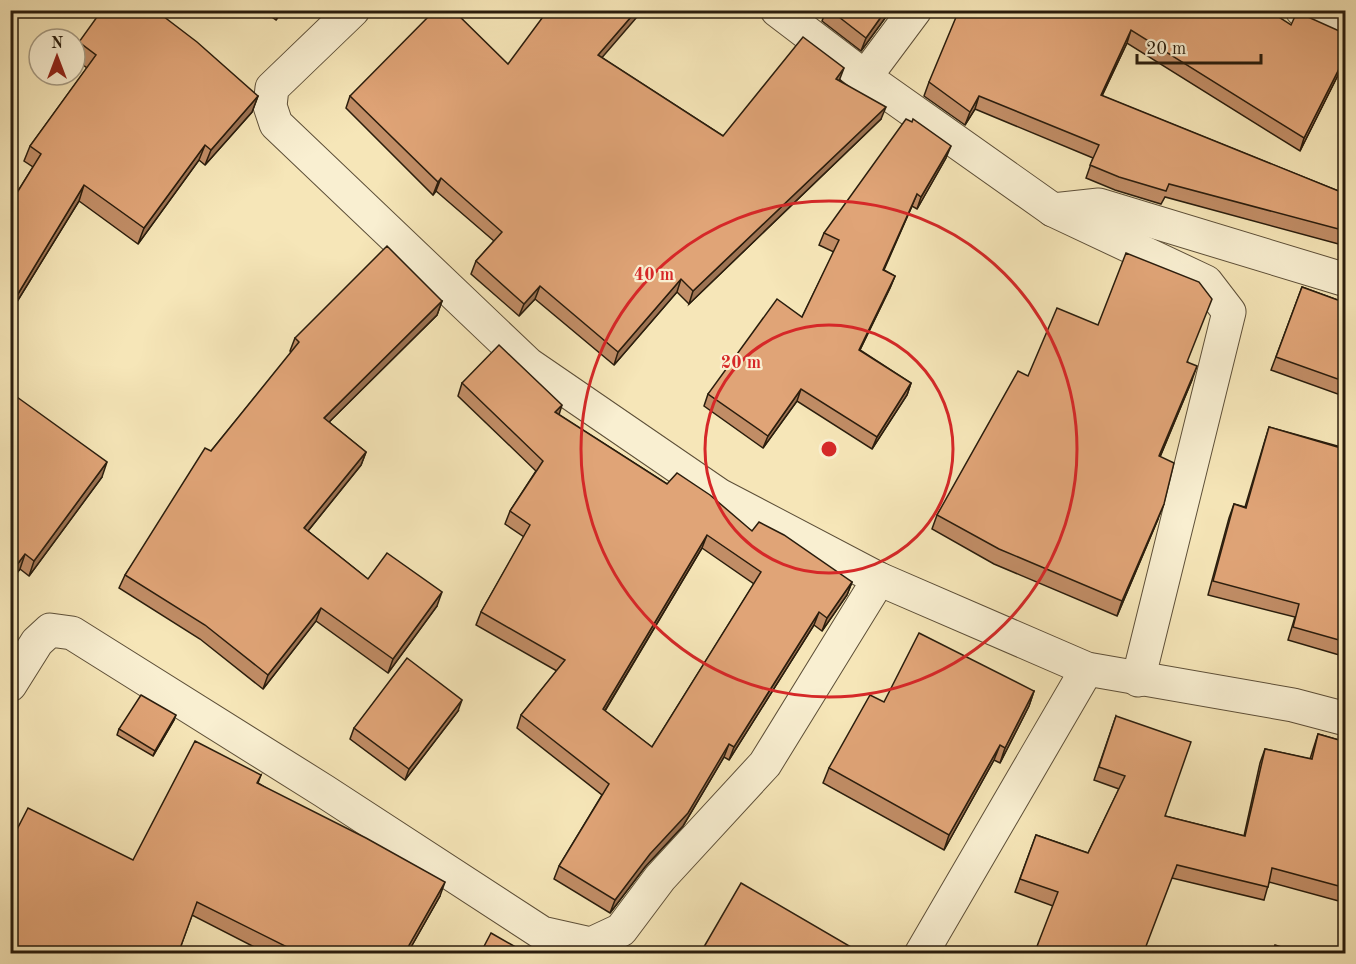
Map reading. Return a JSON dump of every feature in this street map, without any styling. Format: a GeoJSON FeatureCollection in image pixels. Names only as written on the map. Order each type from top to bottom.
{"type":"FeatureCollection","features":[{"type":"Feature","properties":{"kind":"street"},"geometry":{"type":"LineString","coordinates":[[353,10],[272,88],[270,106],[276,124],[528,364],[719,495],[879,579],[1087,669],[1138,680],[1293,705],[1346,719]]}},
{"type":"Feature","properties":{"kind":"street"},"geometry":{"type":"LineString","coordinates":[[777,10],[865,77],[1053,210],[1206,282],[1229,312],[1138,680]]}},
{"type":"Feature","properties":{"kind":"street"},"geometry":{"type":"LineString","coordinates":[[865,77],[915,10]]}},
{"type":"Feature","properties":{"kind":"street"},"geometry":{"type":"LineString","coordinates":[[1302,10],[1346,30]]}},
{"type":"Feature","properties":{"kind":"street"},"geometry":{"type":"LineString","coordinates":[[1053,210],[1099,205],[1346,280]]}},
{"type":"Feature","properties":{"kind":"street"},"geometry":{"type":"LineString","coordinates":[[10,685],[37,642],[50,630],[72,633],[324,791],[542,933],[591,944],[621,930],[660,878],[765,764],[879,579]]}},
{"type":"Feature","properties":{"kind":"street"},"geometry":{"type":"LineString","coordinates":[[921,954],[1087,669]]}},
{"type":"Feature","properties":{"kind":"building"},"geometry":{"type":"Polygon","coordinates":[[[102,10],[155,10],[197,42],[258,96],[211,150],[205,145],[144,228],[84,185],[10,307],[10,204],[41,154],[30,146],[73,87],[87,87],[87,67],[96,55],[87,48],[87,31],[102,10]]]}},
{"type":"Feature","properties":{"kind":"building"},"geometry":{"type":"Polygon","coordinates":[[[435,10],[453,10],[508,64],[548,10],[637,10],[598,55],[723,136],[803,37],[844,68],[836,79],[886,107],[693,291],[681,279],[618,352],[540,286],[524,304],[476,261],[502,232],[441,178],[438,182],[350,96],[435,10]]]}},
{"type":"Feature","properties":{"kind":"building"},"geometry":{"type":"Polygon","coordinates":[[[830,10],[886,10],[866,38],[830,10]]]}},
{"type":"Feature","properties":{"kind":"building"},"geometry":{"type":"Polygon","coordinates":[[[959,10],[1268,10],[1291,25],[1297,12],[1346,34],[1346,55],[1304,138],[1131,30],[1101,95],[1346,194],[1346,231],[1169,184],[1166,191],[1119,177],[1090,165],[1099,145],[979,96],[970,112],[929,82],[959,10]]]}},
{"type":"Feature","properties":{"kind":"building"},"geometry":{"type":"Polygon","coordinates":[[[906,119],[912,122],[913,119],[951,146],[921,197],[917,194],[883,270],[895,276],[859,350],[911,383],[877,437],[801,389],[768,436],[708,394],[777,299],[802,317],[839,240],[824,233],[906,119]]]}},
{"type":"Feature","properties":{"kind":"building"},"geometry":{"type":"Polygon","coordinates":[[[387,246],[442,301],[324,418],[366,452],[304,528],[368,579],[387,553],[442,592],[393,659],[321,608],[268,675],[205,625],[125,575],[205,448],[211,451],[299,342],[295,338],[387,246]]]}},
{"type":"Feature","properties":{"kind":"building"},"geometry":{"type":"Polygon","coordinates":[[[1126,253],[1199,282],[1212,299],[1187,362],[1197,366],[1159,456],[1174,463],[1164,504],[1122,601],[999,549],[937,515],[1018,371],[1028,376],[1057,308],[1098,325],[1126,253]]]}},
{"type":"Feature","properties":{"kind":"building"},"geometry":{"type":"Polygon","coordinates":[[[1302,287],[1346,303],[1346,382],[1276,357],[1302,287]]]}},
{"type":"Feature","properties":{"kind":"building"},"geometry":{"type":"Polygon","coordinates":[[[499,345],[562,405],[555,412],[667,484],[677,473],[710,495],[752,531],[759,522],[784,535],[852,582],[827,618],[819,612],[734,747],[729,744],[688,813],[650,854],[615,900],[559,866],[609,784],[521,715],[565,660],[481,612],[530,525],[510,511],[543,461],[462,383],[499,345]],[[707,535],[603,709],[652,747],[761,572],[707,535]]]}},
{"type":"Feature","properties":{"kind":"building"},"geometry":{"type":"Polygon","coordinates":[[[10,392],[107,462],[34,561],[25,554],[10,574],[10,392]]]}},
{"type":"Feature","properties":{"kind":"building"},"geometry":{"type":"Polygon","coordinates":[[[1269,427],[1341,448],[1346,435],[1346,642],[1293,627],[1299,604],[1213,581],[1234,504],[1246,508],[1269,427]]]}},
{"type":"Feature","properties":{"kind":"building"},"geometry":{"type":"Polygon","coordinates":[[[919,633],[1034,691],[1005,748],[1000,745],[949,835],[829,768],[870,695],[884,702],[919,633]]]}},
{"type":"Feature","properties":{"kind":"building"},"geometry":{"type":"Polygon","coordinates":[[[407,658],[462,700],[409,769],[354,728],[407,658]]]}},
{"type":"Feature","properties":{"kind":"building"},"geometry":{"type":"Polygon","coordinates":[[[141,695],[176,715],[155,751],[119,729],[141,695]]]}},
{"type":"Feature","properties":{"kind":"building"},"geometry":{"type":"Polygon","coordinates":[[[1116,716],[1191,742],[1165,816],[1245,836],[1265,749],[1312,759],[1318,734],[1346,742],[1346,888],[1272,868],[1268,887],[1177,865],[1143,954],[1034,954],[1058,892],[1020,879],[1036,835],[1088,853],[1125,776],[1099,767],[1116,716]]]}},
{"type":"Feature","properties":{"kind":"building"},"geometry":{"type":"Polygon","coordinates":[[[195,741],[261,775],[257,783],[366,838],[445,882],[404,954],[301,954],[197,902],[178,954],[24,954],[10,945],[10,843],[28,808],[133,860],[195,741]]]}},
{"type":"Feature","properties":{"kind":"building"},"geometry":{"type":"Polygon","coordinates":[[[741,883],[863,954],[703,954],[701,952],[741,883]]]}},
{"type":"Feature","properties":{"kind":"building"},"geometry":{"type":"Polygon","coordinates":[[[1346,929],[1346,954],[1337,954],[1346,929]]]}},
{"type":"Feature","properties":{"kind":"building"},"geometry":{"type":"Polygon","coordinates":[[[491,933],[528,954],[480,954],[491,933]]]}},
{"type":"Feature","properties":{"kind":"building"},"geometry":{"type":"Polygon","coordinates":[[[1275,945],[1303,954],[1272,954],[1275,945]]]}}]}
